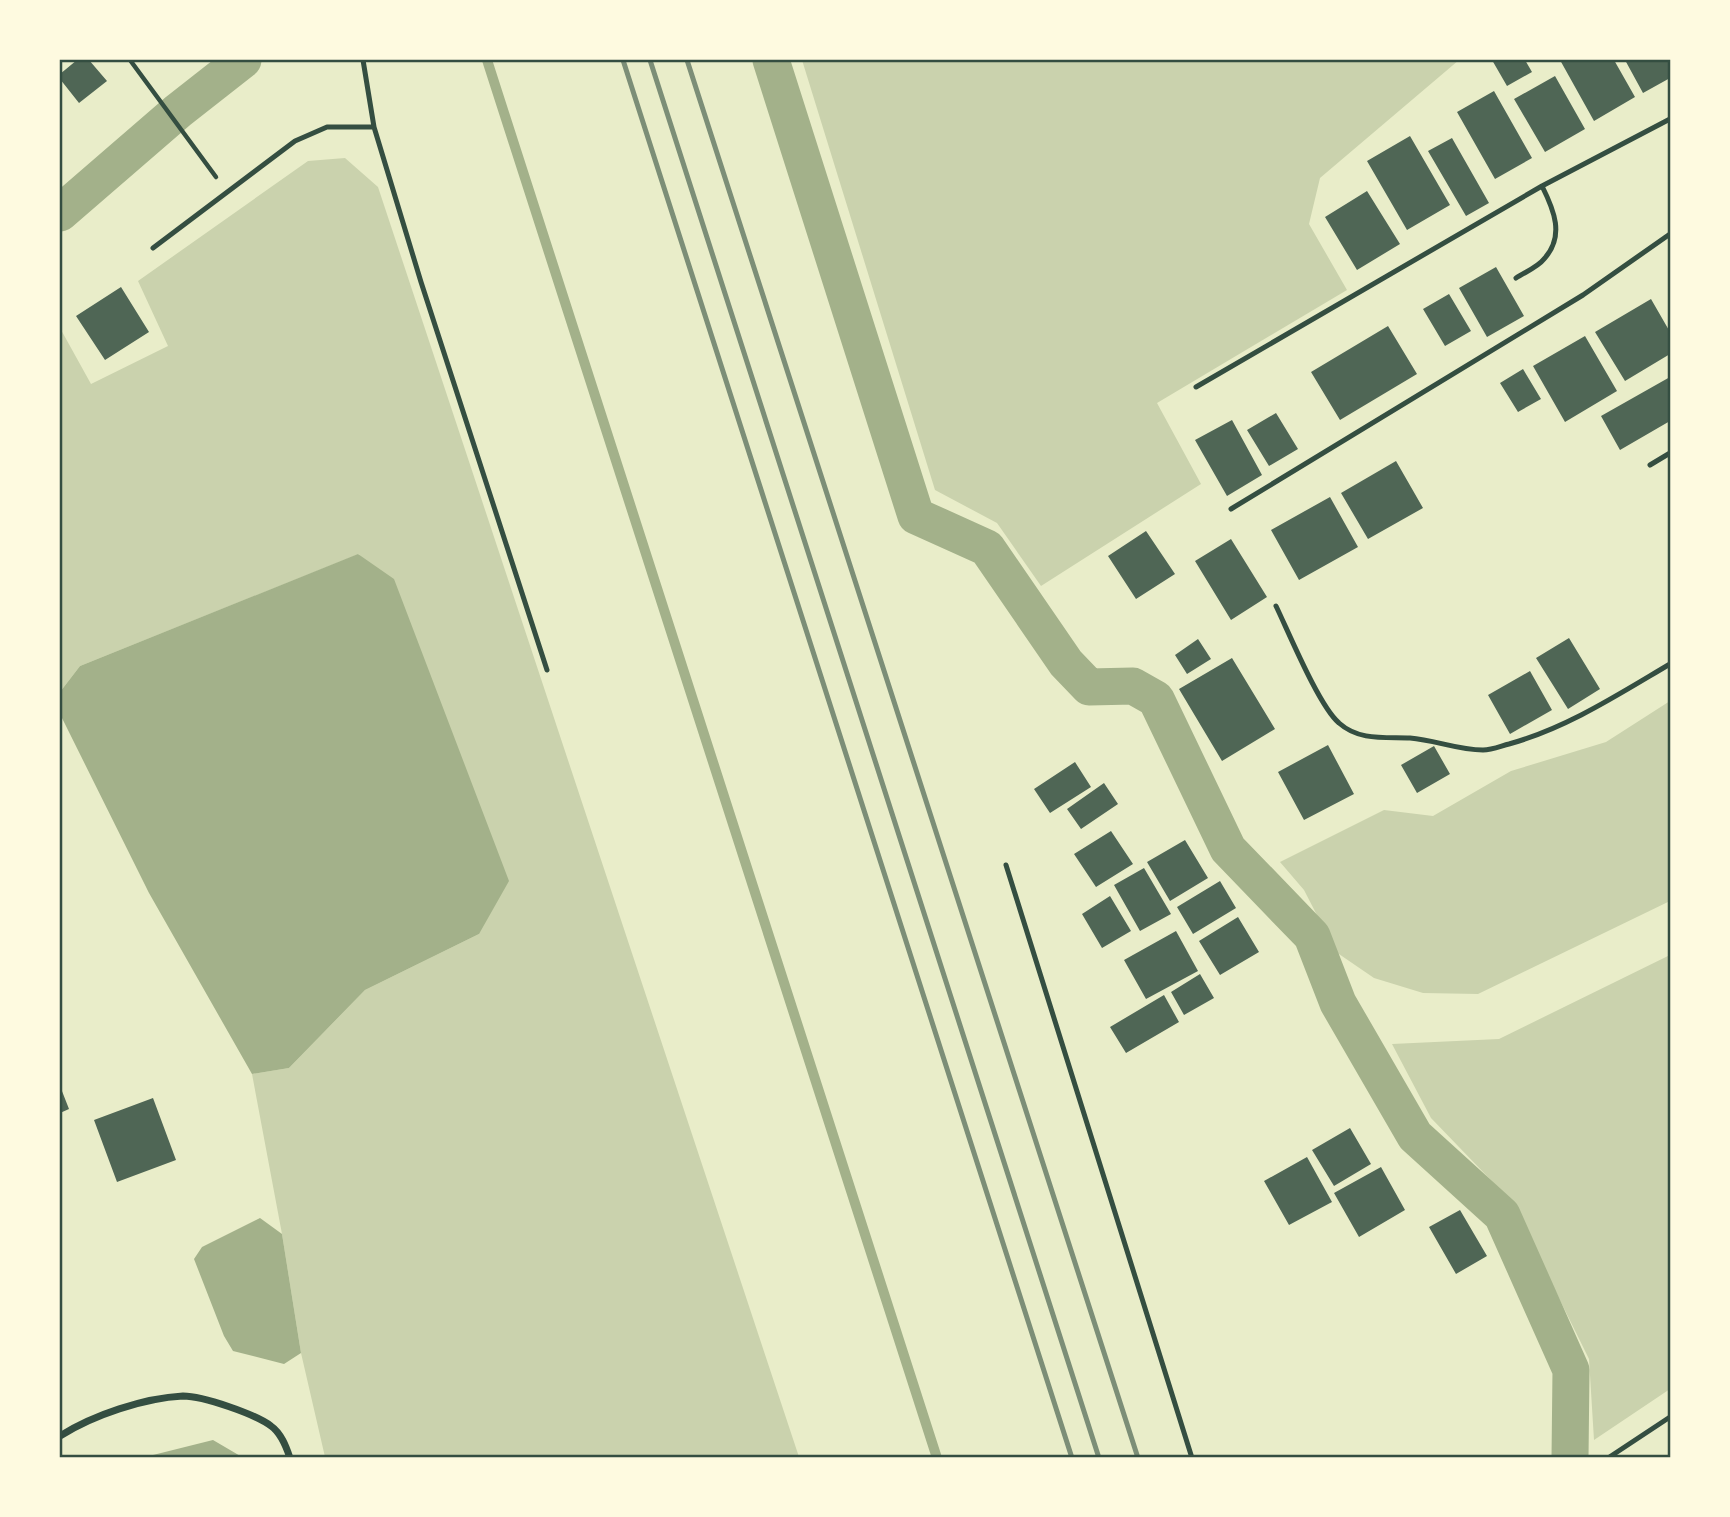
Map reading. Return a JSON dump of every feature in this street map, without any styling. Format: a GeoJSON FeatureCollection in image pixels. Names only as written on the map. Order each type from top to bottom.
{"type":"FeatureCollection","features":[{"type":"Feature","properties":{"kind":"street"},"geometry":{"type":"LineString","coordinates":[[60,1436],[74,1426],[128,1406],[185,1396],[235,1408],[271,1426],[285,1442],[290,1458]]}},
{"type":"Feature","properties":{"kind":"lane"},"geometry":{"type":"LineString","coordinates":[[363,60],[374,127],[421,282],[547,670]]}},
{"type":"Feature","properties":{"kind":"lane"},"geometry":{"type":"LineString","coordinates":[[1196,387],[1542,186],[1671,119]]}},
{"type":"Feature","properties":{"kind":"lane"},"geometry":{"type":"LineString","coordinates":[[153,248],[295,141],[327,127],[374,127]]}},
{"type":"Feature","properties":{"kind":"lane"},"geometry":{"type":"LineString","coordinates":[[1517,278],[1544,260],[1556,240],[1555,214],[1542,186]]}},
{"type":"Feature","properties":{"kind":"lane"},"geometry":{"type":"LineString","coordinates":[[1231,509],[1583,295],[1671,234]]}},
{"type":"Feature","properties":{"kind":"lane"},"geometry":{"type":"LineString","coordinates":[[1650,465],[1671,453]]}},
{"type":"Feature","properties":{"kind":"lane"},"geometry":{"type":"LineString","coordinates":[[1276,607],[1323,700],[1338,722],[1356,734],[1383,738],[1413,738],[1454,748],[1487,750],[1529,738],[1599,706],[1671,664]]}},
{"type":"Feature","properties":{"kind":"lane"},"geometry":{"type":"LineString","coordinates":[[1006,865],[1192,1458]]}},
{"type":"Feature","properties":{"kind":"lane"},"geometry":{"type":"LineString","coordinates":[[1608,1458],[1671,1417]]}},
{"type":"Feature","properties":{"kind":"path"},"geometry":{"type":"LineString","coordinates":[[130,60],[214,174]]}},
{"type":"Feature","properties":{"kind":"shaded area"},"geometry":{"type":"Polygon","coordinates":[[[802,60],[1459,60],[1320,178],[1309,224],[1347,290],[1157,403],[1201,484],[1041,586],[997,523],[935,490],[802,60]]]}},
{"type":"Feature","properties":{"kind":"shaded area"},"geometry":{"type":"Polygon","coordinates":[[[345,158],[378,187],[799,1457],[325,1457],[301,1353],[252,1074],[289,1068],[365,990],[479,934],[359,554],[80,666],[60,692],[60,328],[91,384],[168,346],[138,281],[308,161],[345,158]]]}},
{"type":"Feature","properties":{"kind":"shaded area"},"geometry":{"type":"Polygon","coordinates":[[[358,554],[394,579],[509,881],[479,934],[365,990],[289,1068],[252,1074],[149,893],[60,714],[60,692],[80,666],[358,554]]]}},
{"type":"Feature","properties":{"kind":"shaded area"},"geometry":{"type":"Polygon","coordinates":[[[1670,701],[1670,901],[1478,994],[1423,993],[1374,978],[1336,952],[1304,890],[1280,862],[1384,810],[1433,816],[1511,771],[1606,742],[1670,701]]]}},
{"type":"Feature","properties":{"kind":"shaded area"},"geometry":{"type":"Polygon","coordinates":[[[1670,955],[1670,1389],[1594,1440],[1589,1359],[1511,1201],[1431,1118],[1392,1044],[1499,1039],[1670,955]]]}},
{"type":"Feature","properties":{"kind":"shaded area"},"geometry":{"type":"Polygon","coordinates":[[[260,1218],[282,1234],[301,1353],[284,1364],[233,1351],[224,1336],[194,1259],[202,1247],[260,1218]]]}},
{"type":"Feature","properties":{"kind":"shaded area"},"geometry":{"type":"Polygon","coordinates":[[[213,1440],[242,1457],[145,1457],[213,1440]]]}},
{"type":"Feature","properties":{"kind":"building"},"geometry":{"type":"Polygon","coordinates":[[[77,60],[89,60],[107,81],[79,103],[60,79],[60,74],[77,60]]]}},
{"type":"Feature","properties":{"kind":"building"},"geometry":{"type":"Polygon","coordinates":[[[1492,60],[1525,60],[1532,72],[1507,86],[1492,60]]]}},
{"type":"Feature","properties":{"kind":"building"},"geometry":{"type":"Polygon","coordinates":[[[1560,60],[1614,60],[1635,97],[1594,121],[1560,60]]]}},
{"type":"Feature","properties":{"kind":"building"},"geometry":{"type":"Polygon","coordinates":[[[1625,60],[1670,60],[1670,78],[1643,93],[1625,60]]]}},
{"type":"Feature","properties":{"kind":"building"},"geometry":{"type":"Polygon","coordinates":[[[1555,76],[1585,129],[1545,152],[1514,99],[1555,76]]]}},
{"type":"Feature","properties":{"kind":"building"},"geometry":{"type":"Polygon","coordinates":[[[1494,91],[1532,158],[1495,179],[1457,112],[1494,91]]]}},
{"type":"Feature","properties":{"kind":"building"},"geometry":{"type":"Polygon","coordinates":[[[1410,136],[1450,205],[1407,230],[1367,161],[1410,136]]]}},
{"type":"Feature","properties":{"kind":"building"},"geometry":{"type":"Polygon","coordinates":[[[1452,138],[1489,203],[1466,216],[1428,151],[1452,138]]]}},
{"type":"Feature","properties":{"kind":"building"},"geometry":{"type":"Polygon","coordinates":[[[1367,191],[1400,244],[1357,270],[1325,217],[1367,191]]]}},
{"type":"Feature","properties":{"kind":"building"},"geometry":{"type":"Polygon","coordinates":[[[1496,267],[1524,316],[1487,337],[1459,288],[1496,267]]]}},
{"type":"Feature","properties":{"kind":"building"},"geometry":{"type":"Polygon","coordinates":[[[121,287],[149,332],[105,360],[76,316],[121,287]]]}},
{"type":"Feature","properties":{"kind":"building"},"geometry":{"type":"Polygon","coordinates":[[[1449,294],[1471,331],[1445,346],[1423,309],[1449,294]]]}},
{"type":"Feature","properties":{"kind":"building"},"geometry":{"type":"Polygon","coordinates":[[[1651,299],[1670,332],[1670,354],[1625,381],[1595,332],[1651,299]]]}},
{"type":"Feature","properties":{"kind":"building"},"geometry":{"type":"Polygon","coordinates":[[[1388,326],[1417,374],[1340,420],[1311,372],[1388,326]]]}},
{"type":"Feature","properties":{"kind":"building"},"geometry":{"type":"Polygon","coordinates":[[[1585,336],[1617,391],[1565,422],[1533,366],[1585,336]]]}},
{"type":"Feature","properties":{"kind":"building"},"geometry":{"type":"Polygon","coordinates":[[[1523,369],[1541,399],[1518,412],[1500,383],[1523,369]]]}},
{"type":"Feature","properties":{"kind":"building"},"geometry":{"type":"Polygon","coordinates":[[[1670,377],[1670,421],[1620,450],[1601,416],[1670,377]]]}},
{"type":"Feature","properties":{"kind":"building"},"geometry":{"type":"Polygon","coordinates":[[[1276,413],[1298,449],[1269,466],[1247,430],[1276,413]]]}},
{"type":"Feature","properties":{"kind":"building"},"geometry":{"type":"Polygon","coordinates":[[[1232,420],[1262,475],[1227,496],[1195,440],[1232,420]]]}},
{"type":"Feature","properties":{"kind":"building"},"geometry":{"type":"Polygon","coordinates":[[[1396,461],[1423,508],[1368,539],[1341,493],[1396,461]]]}},
{"type":"Feature","properties":{"kind":"building"},"geometry":{"type":"Polygon","coordinates":[[[1330,497],[1358,547],[1299,580],[1271,530],[1330,497]]]}},
{"type":"Feature","properties":{"kind":"building"},"geometry":{"type":"Polygon","coordinates":[[[1146,531],[1175,574],[1136,599],[1108,556],[1146,531]]]}},
{"type":"Feature","properties":{"kind":"building"},"geometry":{"type":"Polygon","coordinates":[[[1231,539],[1267,597],[1231,620],[1195,561],[1231,539]]]}},
{"type":"Feature","properties":{"kind":"building"},"geometry":{"type":"Polygon","coordinates":[[[1569,638],[1600,689],[1568,709],[1536,658],[1569,638]]]}},
{"type":"Feature","properties":{"kind":"building"},"geometry":{"type":"Polygon","coordinates":[[[1198,639],[1211,659],[1187,674],[1175,655],[1198,639]]]}},
{"type":"Feature","properties":{"kind":"building"},"geometry":{"type":"Polygon","coordinates":[[[1232,658],[1275,729],[1222,761],[1179,689],[1232,658]]]}},
{"type":"Feature","properties":{"kind":"building"},"geometry":{"type":"Polygon","coordinates":[[[1530,671],[1552,710],[1510,734],[1488,695],[1530,671]]]}},
{"type":"Feature","properties":{"kind":"building"},"geometry":{"type":"Polygon","coordinates":[[[1328,745],[1354,794],[1304,820],[1278,772],[1328,745]]]}},
{"type":"Feature","properties":{"kind":"building"},"geometry":{"type":"Polygon","coordinates":[[[1434,746],[1450,774],[1417,793],[1401,765],[1434,746]]]}},
{"type":"Feature","properties":{"kind":"building"},"geometry":{"type":"Polygon","coordinates":[[[1075,762],[1091,787],[1050,813],[1034,789],[1075,762]]]}},
{"type":"Feature","properties":{"kind":"building"},"geometry":{"type":"Polygon","coordinates":[[[1104,783],[1118,804],[1081,829],[1067,809],[1104,783]]]}},
{"type":"Feature","properties":{"kind":"building"},"geometry":{"type":"Polygon","coordinates":[[[1111,831],[1133,864],[1096,887],[1074,854],[1111,831]]]}},
{"type":"Feature","properties":{"kind":"building"},"geometry":{"type":"Polygon","coordinates":[[[1185,840],[1208,878],[1170,901],[1147,862],[1185,840]]]}},
{"type":"Feature","properties":{"kind":"building"},"geometry":{"type":"Polygon","coordinates":[[[1144,868],[1171,914],[1140,931],[1114,885],[1144,868]]]}},
{"type":"Feature","properties":{"kind":"building"},"geometry":{"type":"Polygon","coordinates":[[[1220,881],[1236,908],[1193,934],[1177,907],[1220,881]]]}},
{"type":"Feature","properties":{"kind":"building"},"geometry":{"type":"Polygon","coordinates":[[[1110,896],[1131,931],[1102,948],[1082,914],[1110,896]]]}},
{"type":"Feature","properties":{"kind":"building"},"geometry":{"type":"Polygon","coordinates":[[[1238,917],[1259,952],[1220,975],[1199,941],[1238,917]]]}},
{"type":"Feature","properties":{"kind":"building"},"geometry":{"type":"Polygon","coordinates":[[[1176,931],[1198,971],[1146,999],[1124,960],[1176,931]]]}},
{"type":"Feature","properties":{"kind":"building"},"geometry":{"type":"Polygon","coordinates":[[[1200,974],[1214,998],[1184,1015],[1171,992],[1200,974]]]}},
{"type":"Feature","properties":{"kind":"building"},"geometry":{"type":"Polygon","coordinates":[[[1164,995],[1179,1022],[1126,1053],[1110,1027],[1164,995]]]}},
{"type":"Feature","properties":{"kind":"building"},"geometry":{"type":"Polygon","coordinates":[[[60,1086],[69,1109],[60,1113],[60,1086]]]}},
{"type":"Feature","properties":{"kind":"building"},"geometry":{"type":"Polygon","coordinates":[[[153,1098],[176,1160],[117,1182],[94,1120],[153,1098]]]}},
{"type":"Feature","properties":{"kind":"building"},"geometry":{"type":"Polygon","coordinates":[[[1350,1128],[1371,1164],[1334,1186],[1312,1150],[1350,1128]]]}},
{"type":"Feature","properties":{"kind":"building"},"geometry":{"type":"Polygon","coordinates":[[[1307,1157],[1332,1202],[1289,1225],[1264,1181],[1307,1157]]]}},
{"type":"Feature","properties":{"kind":"building"},"geometry":{"type":"Polygon","coordinates":[[[1381,1167],[1405,1210],[1359,1237],[1334,1193],[1381,1167]]]}},
{"type":"Feature","properties":{"kind":"building"},"geometry":{"type":"Polygon","coordinates":[[[1460,1210],[1487,1256],[1456,1274],[1429,1227],[1460,1210]]]}},
{"type":"Feature","properties":{"kind":"waterway"},"geometry":{"type":"LineString","coordinates":[[60,213],[178,111],[243,60]]}},
{"type":"Feature","properties":{"kind":"waterway"},"geometry":{"type":"LineString","coordinates":[[487,60],[937,1458]]}},
{"type":"Feature","properties":{"kind":"waterway"},"geometry":{"type":"LineString","coordinates":[[771,60],[916,516],[987,548],[1066,663],[1089,687],[1133,686],[1156,699],[1228,849],[1312,936],[1338,1003],[1415,1136],[1502,1215],[1571,1370],[1570,1458]]}},
{"type":"Feature","properties":{"kind":"railway"},"geometry":{"type":"LineString","coordinates":[[623,60],[1072,1458]]}},
{"type":"Feature","properties":{"kind":"railway"},"geometry":{"type":"LineString","coordinates":[[650,60],[1099,1458]]}},
{"type":"Feature","properties":{"kind":"railway"},"geometry":{"type":"LineString","coordinates":[[687,60],[1138,1458]]}}]}
